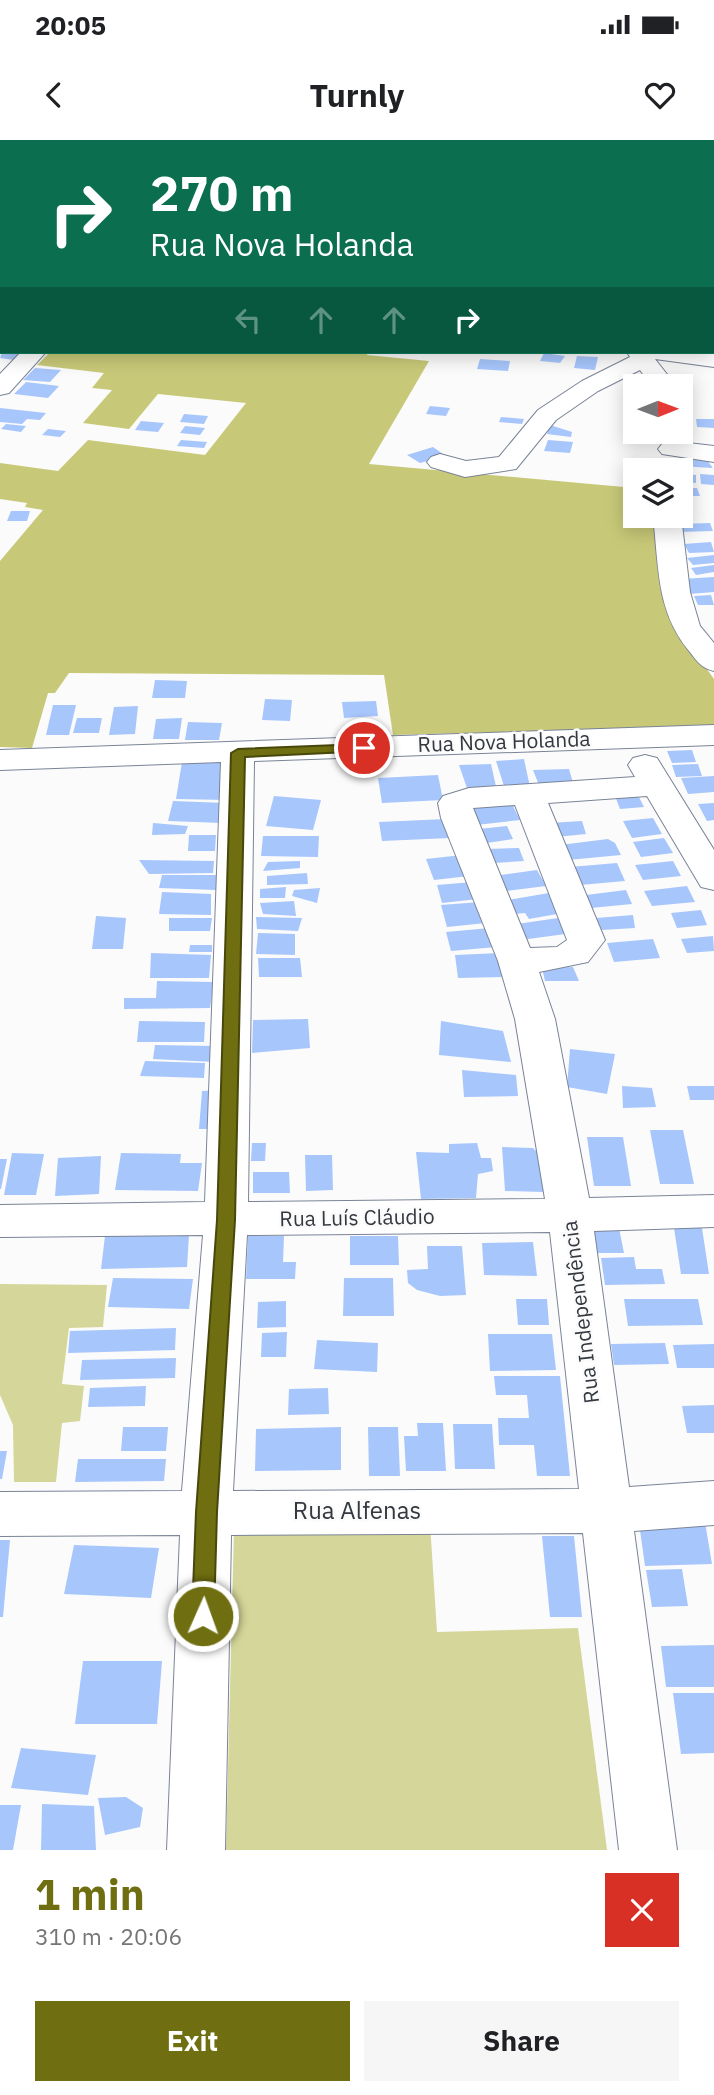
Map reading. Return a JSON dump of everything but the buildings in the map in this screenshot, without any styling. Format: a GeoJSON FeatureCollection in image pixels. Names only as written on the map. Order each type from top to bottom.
{"type":"FeatureCollection","features":[{"type":"Feature","properties":{"kind":"street"},"geometry":{"type":"LineString","coordinates":[[0,388],[31,354]]}},
{"type":"Feature","properties":{"kind":"street"},"geometry":{"type":"LineString","coordinates":[[646,354],[658,374]]}},
{"type":"Feature","properties":{"kind":"street"},"geometry":{"type":"LineString","coordinates":[[440,462],[464,469],[507,464],[547,415],[590,386],[646,354],[714,360]]}},
{"type":"Feature","properties":{"kind":"street"},"geometry":{"type":"LineString","coordinates":[[671,451],[714,454]]}},
{"type":"Feature","properties":{"kind":"street"},"geometry":{"type":"LineString","coordinates":[[668,528],[676,592],[686,628],[709,656]]}},
{"type":"Feature","properties":{"kind":"street","name":"Rua Nova Holanda"},"geometry":{"type":"LineString","coordinates":[[0,760],[714,735]]}},
{"type":"Feature","properties":{"kind":"street"},"geometry":{"type":"LineString","coordinates":[[625,737],[659,785],[713,874]]}},
{"type":"Feature","properties":{"kind":"street"},"geometry":{"type":"LineString","coordinates":[[196,1850],[206,1512],[226,1220],[238,753]]}},
{"type":"Feature","properties":{"kind":"street"},"geometry":{"type":"LineString","coordinates":[[517,961],[572,956],[584,946],[586,940],[528,796],[659,785]]}},
{"type":"Feature","properties":{"kind":"street","name":"Rua Independência"},"geometry":{"type":"LineString","coordinates":[[528,796],[469,798],[455,803],[458,818],[517,961],[535,1019],[570,1215],[604,1511],[648,1850]]}},
{"type":"Feature","properties":{"kind":"street","name":"Rua Luís Cláudio"},"geometry":{"type":"LineString","coordinates":[[0,1221],[226,1220],[714,1211]]}},
{"type":"Feature","properties":{"kind":"street","name":"Rua Alfenas"},"geometry":{"type":"LineString","coordinates":[[0,1514],[604,1511],[714,1503]]}},
{"type":"Feature","properties":{"kind":"green space"},"geometry":{"type":"Polygon","coordinates":[[[0,1284],[107,1285],[103,1327],[69,1328],[62,1384],[84,1386],[80,1421],[62,1423],[56,1482],[14,1482],[13,1425],[0,1395],[0,1284]]]}},
{"type":"Feature","properties":{"kind":"green space"},"geometry":{"type":"Polygon","coordinates":[[[430,1523],[437,1632],[578,1628],[607,1850],[226,1850],[234,1528],[430,1523]]]}},
{"type":"Feature","properties":{"kind":"shaded area"},"geometry":{"type":"Polygon","coordinates":[[[48,354],[367,354],[429,361],[369,464],[623,487],[623,528],[657,528],[676,626],[714,679],[714,726],[393,735],[384,675],[69,673],[55,693],[48,693],[32,748],[0,747],[0,561],[43,510],[25,507],[27,503],[0,499],[0,463],[58,471],[88,440],[205,455],[246,403],[158,394],[129,429],[83,423],[112,390],[92,388],[104,373],[37,365],[48,354]]]}},
{"type":"Feature","properties":{"kind":"route"},"geometry":{"type":"LineString","coordinates":[[203,1616],[206,1512],[226,1220],[238,753],[364,748]]}}]}
